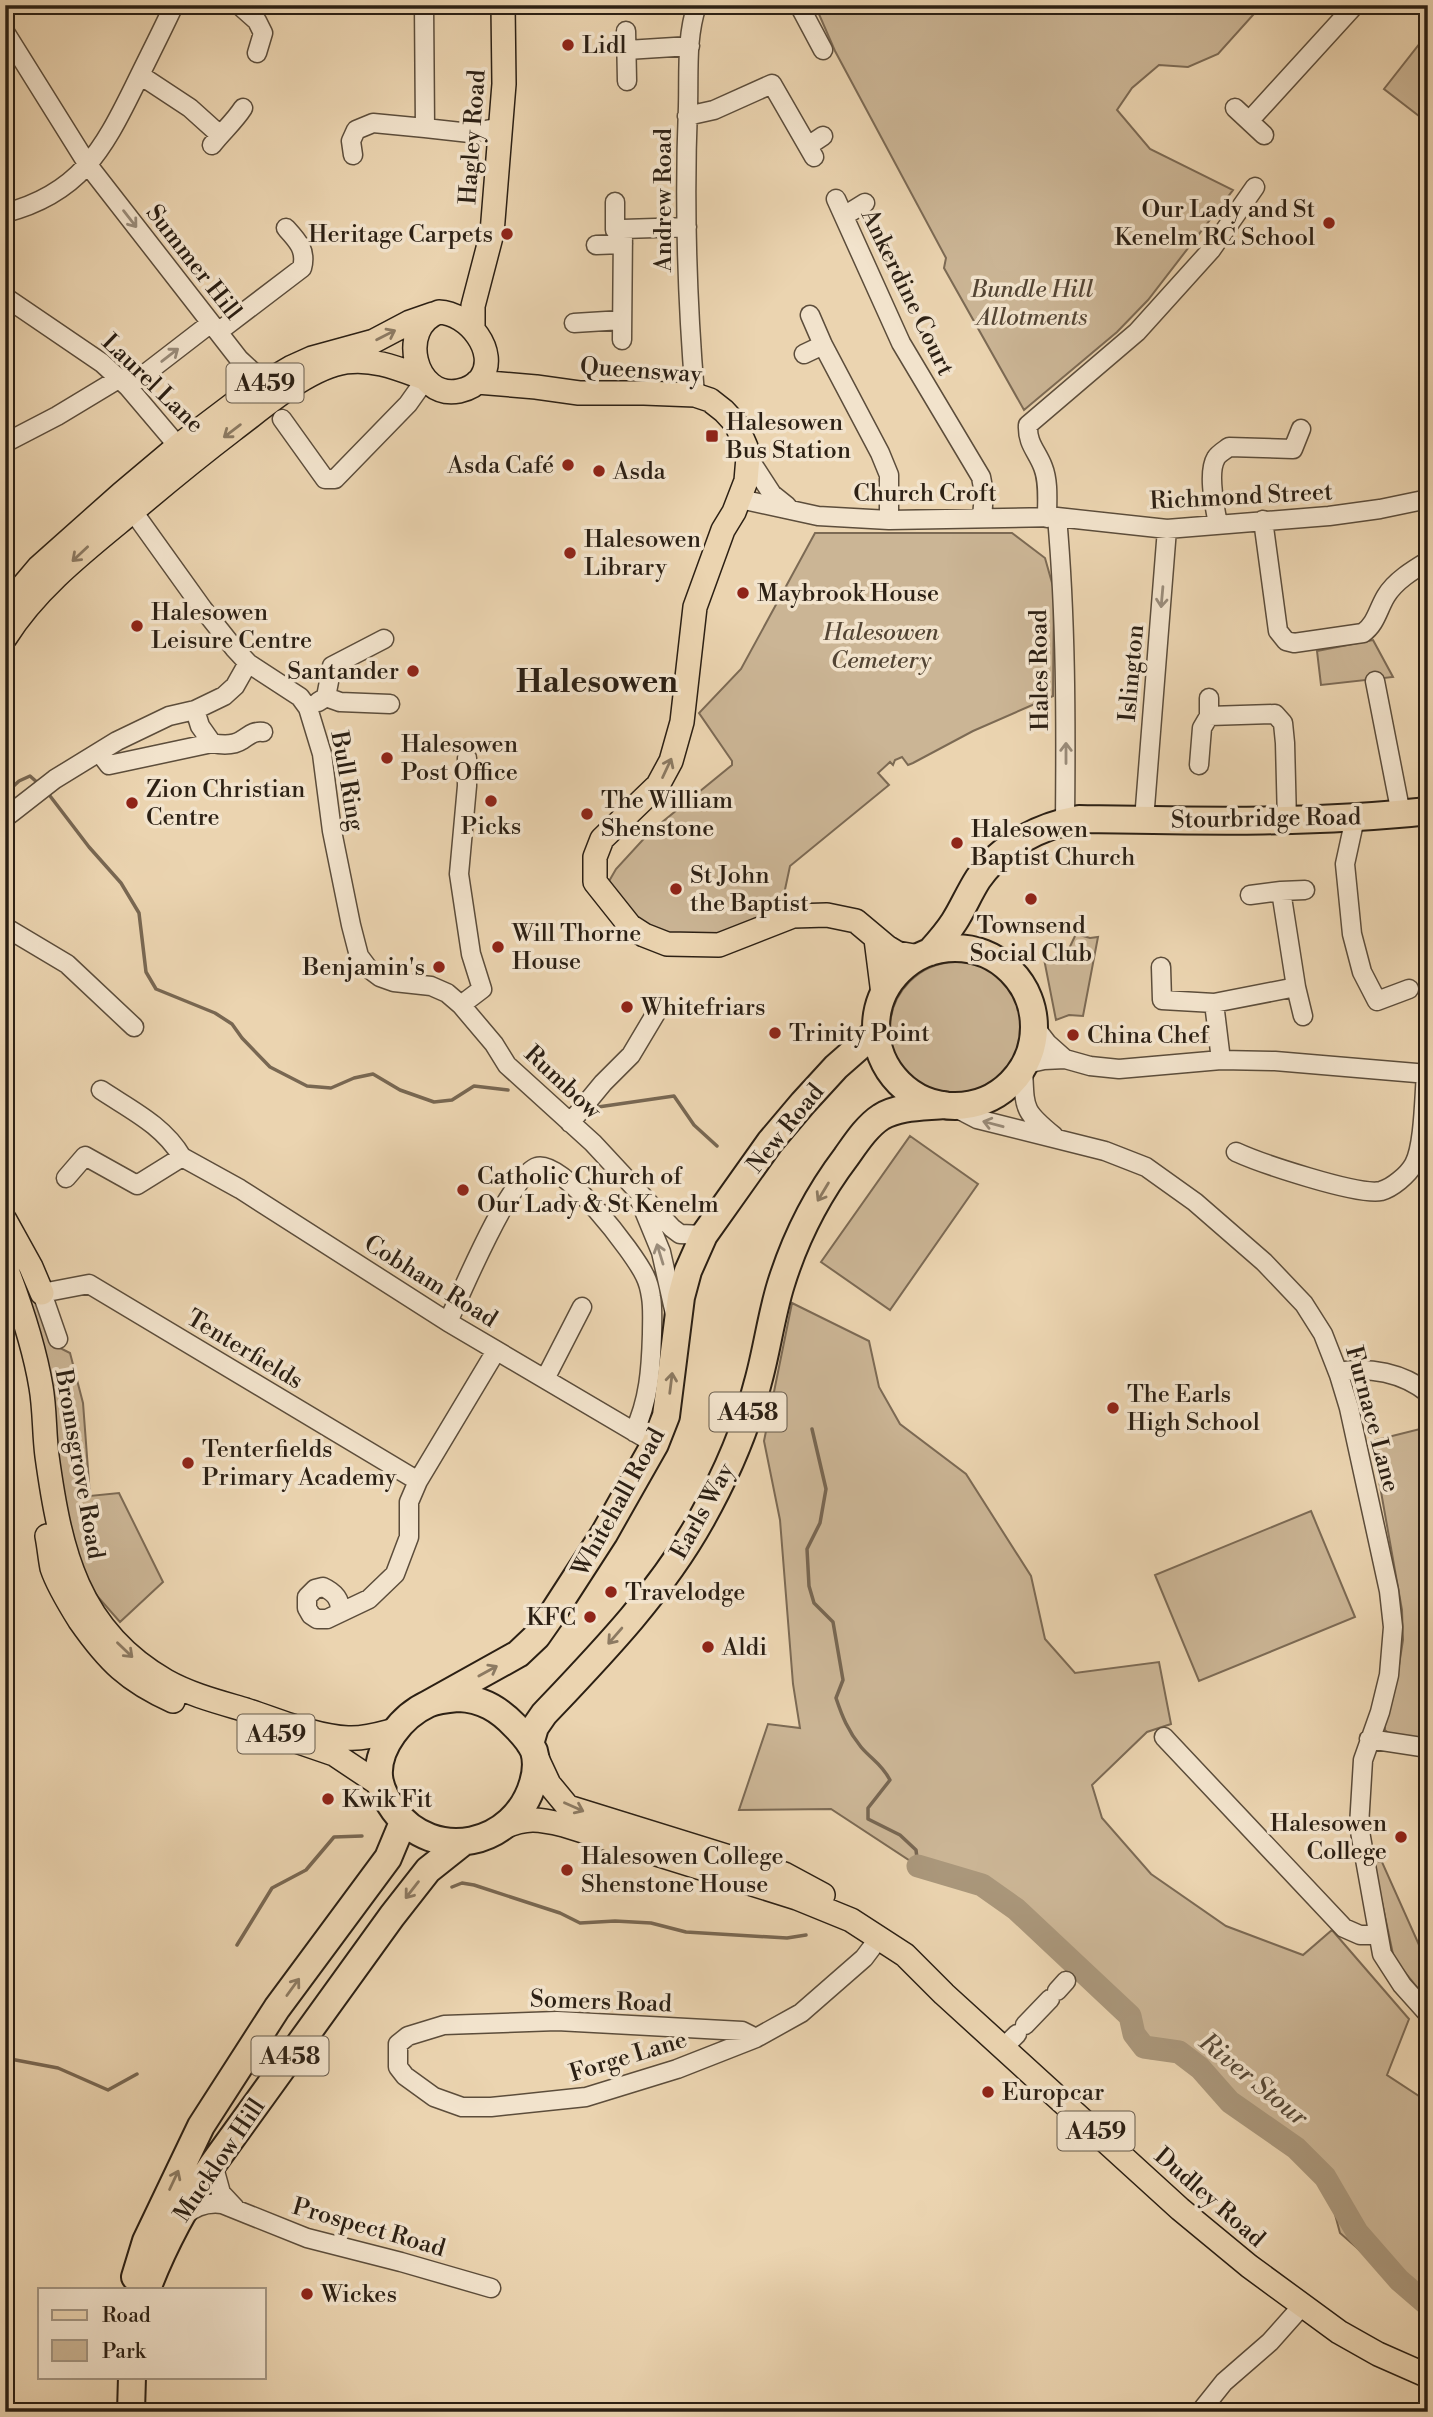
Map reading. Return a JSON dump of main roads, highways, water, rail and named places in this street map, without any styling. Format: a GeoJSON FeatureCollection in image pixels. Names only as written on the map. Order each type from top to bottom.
{"type":"FeatureCollection","features":[{"type":"Feature","properties":{"kind":"highway","name":"Stourbridge Road"},"geometry":{"type":"LineString","coordinates":[[925,955],[953,923],[987,869],[1013,846],[1041,829],[1065,821],[1287,821],[1428,811]]}},
{"type":"Feature","properties":{"kind":"highway"},"geometry":{"type":"LineString","coordinates":[[967,898],[968,919],[975,939],[992,957]]}},
{"type":"Feature","properties":{"kind":"highway"},"geometry":{"type":"LineString","coordinates":[[948,1105],[921,1098],[897,1080],[881,1054],[877,1031],[883,995],[896,975],[925,955],[943,949],[961,948],[992,957]]}},
{"type":"Feature","properties":{"kind":"highway","name":"A458"},"geometry":{"type":"LineString","coordinates":[[948,1105],[977,1103],[992,1097],[1012,1082],[1024,1066],[1032,1047],[1032,1010],[1022,986],[1009,969],[992,957]]}},
{"type":"Feature","properties":{"kind":"highway","name":"New Road"},"geometry":{"type":"LineString","coordinates":[[704,1235],[778,1132],[836,1068],[877,1031]]}},
{"type":"Feature","properties":{"kind":"highway","name":"Earls Way"},"geometry":{"type":"LineString","coordinates":[[533,1749],[535,1727],[544,1714],[656,1586],[701,1521],[726,1472],[742,1432],[758,1383],[780,1286],[790,1256],[807,1219],[835,1173],[855,1144],[880,1118],[900,1110],[948,1105]]}},
{"type":"Feature","properties":{"kind":"highway","name":"Whitehall Road"},"geometry":{"type":"LineString","coordinates":[[428,1704],[518,1654],[537,1636],[599,1542],[644,1438],[668,1406],[676,1321],[688,1270],[704,1235]]}},
{"type":"Feature","properties":{"kind":"highway"},"geometry":{"type":"LineString","coordinates":[[462,1843],[444,1843],[403,1822],[391,1805],[379,1776],[384,1749],[395,1730],[406,1718],[428,1704],[459,1698],[482,1701],[505,1716],[533,1749]]}},
{"type":"Feature","properties":{"kind":"highway","name":"A458"},"geometry":{"type":"LineString","coordinates":[[462,1843],[491,1834],[517,1815],[530,1793],[535,1777],[533,1749]]}},
{"type":"Feature","properties":{"kind":"highway","name":"Mucklow Hill"},"geometry":{"type":"LineString","coordinates":[[131,2288],[146,2241],[201,2126],[277,2008],[388,1858],[403,1822]]}},
{"type":"Feature","properties":{"kind":"highway","name":"Mucklow Hill"},"geometry":{"type":"LineString","coordinates":[[147,2288],[160,2254],[213,2164],[392,1916],[428,1870],[462,1843]]}},
{"type":"Feature","properties":{"kind":"highway"},"geometry":{"type":"LineString","coordinates":[[118,2378],[118,2412]]}},
{"type":"Feature","properties":{"kind":"highway"},"geometry":{"type":"LineString","coordinates":[[131,2412],[132,2378]]}},
{"type":"Feature","properties":{"kind":"main road","name":"Hagley Road"},"geometry":{"type":"LineString","coordinates":[[477,336],[473,306],[492,233],[501,127],[503,5]]}},
{"type":"Feature","properties":{"kind":"main road","name":"Hagley Road"},"geometry":{"type":"LineString","coordinates":[[436,313],[468,287],[481,271]]}},
{"type":"Feature","properties":{"kind":"main road"},"geometry":{"type":"LineString","coordinates":[[436,313],[455,314],[477,336],[486,367],[477,383],[470,387],[446,393],[428,383],[416,360],[415,343],[419,329],[424,320],[436,313]]}},
{"type":"Feature","properties":{"kind":"main road","name":"A459"},"geometry":{"type":"LineString","coordinates":[[188,452],[227,408],[271,379],[312,358],[374,341],[410,322],[436,313]]}},
{"type":"Feature","properties":{"kind":"main road","name":"Queensway"},"geometry":{"type":"LineString","coordinates":[[477,336],[491,358],[504,370],[536,387]]}},
{"type":"Feature","properties":{"kind":"main road","name":"A459"},"geometry":{"type":"LineString","coordinates":[[5,607],[39,567],[127,503],[188,452],[316,373],[344,362],[366,360],[390,366],[428,383]]}},
{"type":"Feature","properties":{"kind":"main road","name":"Queensway"},"geometry":{"type":"LineString","coordinates":[[477,383],[579,393],[695,395],[710,400],[736,424],[748,457],[746,481],[740,499],[723,530],[695,607],[682,722],[671,761],[659,785],[602,839],[595,857],[595,882],[630,926],[667,944],[719,945],[793,916],[827,915],[856,921],[876,939]]}},
{"type":"Feature","properties":{"kind":"main road","name":"A459"},"geometry":{"type":"LineString","coordinates":[[5,638],[32,601],[86,549],[127,503]]}},
{"type":"Feature","properties":{"kind":"main road"},"geometry":{"type":"LineString","coordinates":[[876,939],[897,953],[925,955]]}},
{"type":"Feature","properties":{"kind":"main road"},"geometry":{"type":"LineString","coordinates":[[876,939],[883,995]]}},
{"type":"Feature","properties":{"kind":"main road"},"geometry":{"type":"LineString","coordinates":[[5,1220],[32,1267],[42,1293]]}},
{"type":"Feature","properties":{"kind":"main road","name":"Bromsgrove Road"},"geometry":{"type":"LineString","coordinates":[[5,1265],[17,1297],[41,1388],[48,1457],[65,1556],[80,1594],[102,1628],[164,1688]]}},
{"type":"Feature","properties":{"kind":"main road","name":"Bromsgrove Road"},"geometry":{"type":"LineString","coordinates":[[5,1312],[20,1354],[34,1461],[53,1569],[70,1606],[101,1652],[124,1672],[164,1688]]}},
{"type":"Feature","properties":{"kind":"main road","name":"A459"},"geometry":{"type":"LineString","coordinates":[[164,1688],[198,1695],[331,1736],[365,1738],[395,1730]]}},
{"type":"Feature","properties":{"kind":"main road","name":"A459"},"geometry":{"type":"LineString","coordinates":[[164,1688],[196,1711],[262,1729],[334,1754],[382,1786]]}},
{"type":"Feature","properties":{"kind":"main road","name":"A459"},"geometry":{"type":"LineString","coordinates":[[533,1749],[549,1784],[568,1807],[783,1874],[827,1897],[851,1920]]}},
{"type":"Feature","properties":{"kind":"main road","name":"A459"},"geometry":{"type":"LineString","coordinates":[[502,1828],[520,1820],[540,1819],[564,1825],[797,1898],[851,1920]]}},
{"type":"Feature","properties":{"kind":"main road","name":"Dudley Road"},"geometry":{"type":"LineString","coordinates":[[851,1920],[905,1955],[944,1994],[1016,2035],[1180,2209],[1302,2306],[1339,2332],[1428,2376]]}},
{"type":"Feature","properties":{"kind":"waterway"},"geometry":{"type":"LineString","coordinates":[[5,794],[19,781],[30,776],[39,784]]}},
{"type":"Feature","properties":{"kind":"waterway"},"geometry":{"type":"LineString","coordinates":[[47,792],[89,847],[121,883],[139,913],[146,972],[156,989],[215,1013],[232,1024],[270,1067],[307,1086],[331,1088],[354,1078],[373,1074],[400,1090],[434,1102],[452,1100],[474,1086],[508,1090]]}},
{"type":"Feature","properties":{"kind":"waterway"},"geometry":{"type":"LineString","coordinates":[[598,1107],[674,1096],[694,1125],[717,1146]]}},
{"type":"Feature","properties":{"kind":"waterway"},"geometry":{"type":"LineString","coordinates":[[812,1429],[826,1489],[820,1523],[807,1549],[809,1586],[814,1603],[833,1622],[843,1680],[836,1698],[852,1735],[890,1780],[868,1808],[868,1819],[900,1835],[916,1850],[918,1866]]}},
{"type":"Feature","properties":{"kind":"waterway"},"geometry":{"type":"LineString","coordinates":[[237,1945],[272,1888],[306,1870],[334,1837],[362,1836]]}},
{"type":"Feature","properties":{"kind":"waterway","name":"River Stour"},"geometry":{"type":"LineString","coordinates":[[918,1866],[982,1885],[1016,1909],[1130,2016],[1134,2034],[1144,2047],[1179,2052],[1200,2068],[1230,2102],[1296,2148],[1325,2177],[1357,2232],[1399,2280],[1428,2305]]}},
{"type":"Feature","properties":{"kind":"waterway"},"geometry":{"type":"LineString","coordinates":[[452,1887],[462,1883],[474,1885],[560,1913],[580,1923],[651,1923],[686,1932],[787,1938],[806,1935]]}},
{"type":"Feature","properties":{"kind":"waterway"},"geometry":{"type":"LineString","coordinates":[[5,2058],[58,2068],[108,2090],[137,2074]]}},
{"type":"Feature","properties":{"kind":"place","name":"Lidl"},"geometry":{"type":"Point","coordinates":[568,45]}},
{"type":"Feature","properties":{"kind":"place","name":"Our Lady and St Kenelm RC School"},"geometry":{"type":"Point","coordinates":[1329,223]}},
{"type":"Feature","properties":{"kind":"place","name":"Heritage Carpets"},"geometry":{"type":"Point","coordinates":[507,234]}},
{"type":"Feature","properties":{"kind":"place","name":"Halesowen Bus Station"},"geometry":{"type":"Point","coordinates":[712,436]}},
{"type":"Feature","properties":{"kind":"place","name":"Asda Café"},"geometry":{"type":"Point","coordinates":[568,465]}},
{"type":"Feature","properties":{"kind":"place","name":"Asda"},"geometry":{"type":"Point","coordinates":[599,471]}},
{"type":"Feature","properties":{"kind":"place","name":"Halesowen Library"},"geometry":{"type":"Point","coordinates":[570,553]}},
{"type":"Feature","properties":{"kind":"place","name":"Maybrook House"},"geometry":{"type":"Point","coordinates":[743,593]}},
{"type":"Feature","properties":{"kind":"place","name":"Halesowen Leisure Centre"},"geometry":{"type":"Point","coordinates":[137,626]}},
{"type":"Feature","properties":{"kind":"place","name":"Santander"},"geometry":{"type":"Point","coordinates":[413,671]}},
{"type":"Feature","properties":{"kind":"place","name":"Halesowen Post Office"},"geometry":{"type":"Point","coordinates":[387,758]}},
{"type":"Feature","properties":{"kind":"place","name":"Picks"},"geometry":{"type":"Point","coordinates":[491,801]}},
{"type":"Feature","properties":{"kind":"place","name":"Zion Christian Centre"},"geometry":{"type":"Point","coordinates":[132,803]}},
{"type":"Feature","properties":{"kind":"place","name":"The William Shenstone"},"geometry":{"type":"Point","coordinates":[587,814]}},
{"type":"Feature","properties":{"kind":"place","name":"Halesowen Baptist Church"},"geometry":{"type":"Point","coordinates":[957,843]}},
{"type":"Feature","properties":{"kind":"place","name":"St John the Baptist"},"geometry":{"type":"Point","coordinates":[676,889]}},
{"type":"Feature","properties":{"kind":"place","name":"Townsend Social Club"},"geometry":{"type":"Point","coordinates":[1031,899]}},
{"type":"Feature","properties":{"kind":"place","name":"Will Thorne House"},"geometry":{"type":"Point","coordinates":[498,947]}},
{"type":"Feature","properties":{"kind":"place","name":"Benjamin's"},"geometry":{"type":"Point","coordinates":[439,967]}},
{"type":"Feature","properties":{"kind":"place","name":"Whitefriars"},"geometry":{"type":"Point","coordinates":[627,1007]}},
{"type":"Feature","properties":{"kind":"place","name":"Trinity Point"},"geometry":{"type":"Point","coordinates":[775,1033]}},
{"type":"Feature","properties":{"kind":"place","name":"China Chef"},"geometry":{"type":"Point","coordinates":[1073,1035]}},
{"type":"Feature","properties":{"kind":"place","name":"Catholic Church of Our Lady & St Kenelm"},"geometry":{"type":"Point","coordinates":[463,1190]}},
{"type":"Feature","properties":{"kind":"place","name":"The Earls High School"},"geometry":{"type":"Point","coordinates":[1113,1408]}},
{"type":"Feature","properties":{"kind":"place","name":"Tenterfields Primary Academy"},"geometry":{"type":"Point","coordinates":[188,1463]}},
{"type":"Feature","properties":{"kind":"place","name":"Travelodge"},"geometry":{"type":"Point","coordinates":[611,1592]}},
{"type":"Feature","properties":{"kind":"place","name":"KFC"},"geometry":{"type":"Point","coordinates":[590,1617]}},
{"type":"Feature","properties":{"kind":"place","name":"Aldi"},"geometry":{"type":"Point","coordinates":[708,1647]}},
{"type":"Feature","properties":{"kind":"place","name":"Kwik Fit"},"geometry":{"type":"Point","coordinates":[328,1799]}},
{"type":"Feature","properties":{"kind":"place","name":"Halesowen College"},"geometry":{"type":"Point","coordinates":[1401,1837]}},
{"type":"Feature","properties":{"kind":"place","name":"Halesowen College Shenstone House"},"geometry":{"type":"Point","coordinates":[567,1870]}},
{"type":"Feature","properties":{"kind":"place","name":"Europcar"},"geometry":{"type":"Point","coordinates":[988,2092]}},
{"type":"Feature","properties":{"kind":"place","name":"Wickes"},"geometry":{"type":"Point","coordinates":[307,2294]}},
{"type":"Feature","properties":{"kind":"district","name":"Halesowen"},"geometry":{"type":"Point","coordinates":[597,681]}},
{"type":"Feature","properties":{"kind":"park label","name":"Bundle Hill Allotments"},"geometry":{"type":"Point","coordinates":[1032,303]}},
{"type":"Feature","properties":{"kind":"park label","name":"Halesowen Cemetery"},"geometry":{"type":"Point","coordinates":[881,646]}}]}
